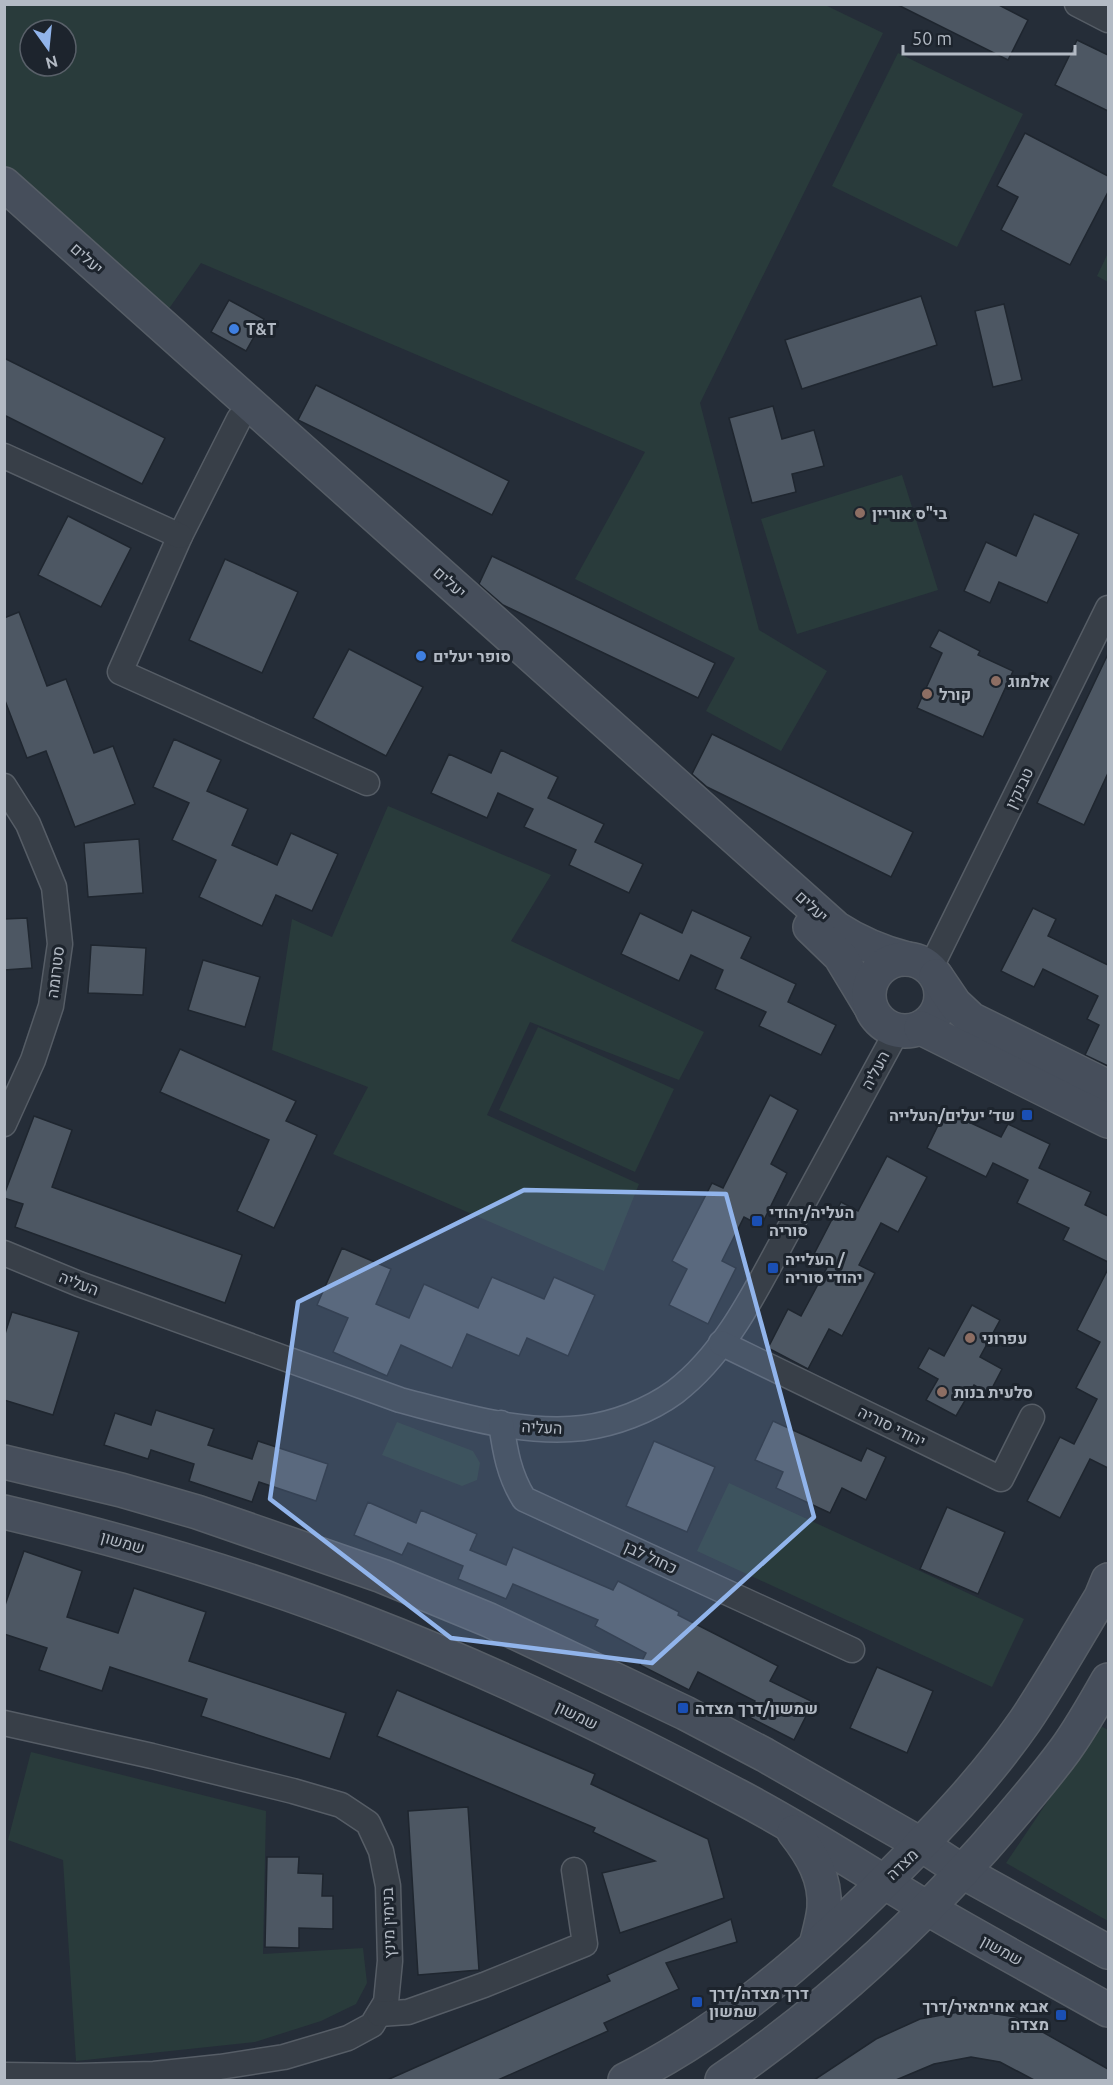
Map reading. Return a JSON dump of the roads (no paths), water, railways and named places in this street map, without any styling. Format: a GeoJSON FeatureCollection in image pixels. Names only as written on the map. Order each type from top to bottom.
{"type":"FeatureCollection","features":[{"type":"Feature","properties":{"kind":"main road","name":"יעלים"},"geometry":{"type":"LineString","coordinates":[[4,184],[836,928],[877,951],[924,968]]}},
{"type":"Feature","properties":{"kind":"main road","name":"יעלים"},"geometry":{"type":"LineString","coordinates":[[4,210],[793,910],[840,956],[870,1004]]}},
{"type":"Feature","properties":{"kind":"main road"},"geometry":{"type":"LineString","coordinates":[[1108,1087],[971,1019],[924,968],[895,960],[881,968],[872,979],[868,992],[870,1004],[875,1016],[885,1026],[909,1029],[1108,1121]]}},
{"type":"Feature","properties":{"kind":"main road"},"geometry":{"type":"LineString","coordinates":[[909,1029],[929,1023],[937,1013],[941,1001],[941,988],[924,968]]}},
{"type":"Feature","properties":{"kind":"main road"},"geometry":{"type":"LineString","coordinates":[[4,1462],[120,1490],[197,1512],[382,1576],[489,1620],[735,1739],[922,1845],[963,1872],[1108,1952]]}},
{"type":"Feature","properties":{"kind":"main road","name":"שמשון"},"geometry":{"type":"LineString","coordinates":[[4,1512],[108,1537],[183,1559],[381,1628],[469,1665],[672,1762],[741,1798],[1108,2010]]}},
{"type":"Feature","properties":{"kind":"main road","name":"מצדה"},"geometry":{"type":"LineString","coordinates":[[625,2080],[680,2049],[742,2007],[816,1945],[922,1845],[981,1778],[1024,1721],[1073,1644],[1108,1580]]}},
{"type":"Feature","properties":{"kind":"main road"},"geometry":{"type":"LineString","coordinates":[[722,2080],[771,2046],[831,1998],[895,1941],[963,1872],[1019,1809],[1065,1749],[1108,1680]]}},
{"type":"Feature","properties":{"kind":"main road"},"geometry":{"type":"LineString","coordinates":[[789,1826],[813,1857],[822,1880],[824,1909],[816,1945]]}},
{"type":"Feature","properties":{"kind":"street"},"geometry":{"type":"LineString","coordinates":[[1077,4],[1108,20]]}},
{"type":"Feature","properties":{"kind":"street"},"geometry":{"type":"LineString","coordinates":[[239,419],[180,536],[120,672],[368,783]]}},
{"type":"Feature","properties":{"kind":"street"},"geometry":{"type":"LineString","coordinates":[[4,456],[180,536]]}},
{"type":"Feature","properties":{"kind":"street","name":"טבנקין"},"geometry":{"type":"LineString","coordinates":[[924,968],[1108,608]]}},
{"type":"Feature","properties":{"kind":"street","name":"סטרומה"},"geometry":{"type":"LineString","coordinates":[[4,786],[28,824],[54,887],[60,944],[51,1006],[33,1060],[4,1124]]}},
{"type":"Feature","properties":{"kind":"street","name":"העליה"},"geometry":{"type":"LineString","coordinates":[[4,1253],[79,1284],[400,1400],[452,1414],[551,1429],[584,1428],[615,1421],[646,1409],[675,1392],[710,1359],[742,1314],[909,1029]]}},
{"type":"Feature","properties":{"kind":"street","name":"יהודי סוריה"},"geometry":{"type":"LineString","coordinates":[[721,1344],[1001,1479],[1032,1416]]}},
{"type":"Feature","properties":{"kind":"street","name":"כחול לבן"},"geometry":{"type":"LineString","coordinates":[[501,1423],[506,1458],[515,1483],[524,1499],[852,1650]]}},
{"type":"Feature","properties":{"kind":"street","name":"בנימין מינץ"},"geometry":{"type":"LineString","coordinates":[[4,1723],[293,1791],[341,1805],[368,1823],[381,1851],[388,1886],[390,1961],[386,2002],[379,2014]]}},
{"type":"Feature","properties":{"kind":"street"},"geometry":{"type":"LineString","coordinates":[[4,2075],[154,2074],[220,2067],[284,2057],[348,2038],[372,2025],[379,2014],[408,2012],[484,1985],[585,1944],[574,1870]]}},
{"type":"Feature","properties":{"kind":"place","name":"T&T"},"geometry":{"type":"Point","coordinates":[234,329]}},
{"type":"Feature","properties":{"kind":"place","name":"בי\"ס אוריין"},"geometry":{"type":"Point","coordinates":[860,513]}},
{"type":"Feature","properties":{"kind":"place","name":"סופר יעלים"},"geometry":{"type":"Point","coordinates":[421,656]}},
{"type":"Feature","properties":{"kind":"place","name":"אלמוג"},"geometry":{"type":"Point","coordinates":[996,681]}},
{"type":"Feature","properties":{"kind":"place","name":"קורל"},"geometry":{"type":"Point","coordinates":[927,694]}},
{"type":"Feature","properties":{"kind":"place","name":"שד׳ יעלים/העלייה"},"geometry":{"type":"Point","coordinates":[1027,1115]}},
{"type":"Feature","properties":{"kind":"place","name":"העליה/יהודי סוריה"},"geometry":{"type":"Point","coordinates":[757,1221]}},
{"type":"Feature","properties":{"kind":"place","name":"העלייה / יהודי סוריה"},"geometry":{"type":"Point","coordinates":[773,1268]}},
{"type":"Feature","properties":{"kind":"place","name":"עפרוני"},"geometry":{"type":"Point","coordinates":[970,1338]}},
{"type":"Feature","properties":{"kind":"place","name":"סלעית בנות"},"geometry":{"type":"Point","coordinates":[942,1392]}},
{"type":"Feature","properties":{"kind":"place","name":"שמשון/דרך מצדה"},"geometry":{"type":"Point","coordinates":[683,1708]}},
{"type":"Feature","properties":{"kind":"place","name":"דרך מצדה/דרך שמשון"},"geometry":{"type":"Point","coordinates":[697,2002]}},
{"type":"Feature","properties":{"kind":"place","name":"אבא אחימאיר/דרך מצדה"},"geometry":{"type":"Point","coordinates":[1061,2015]}}]}
